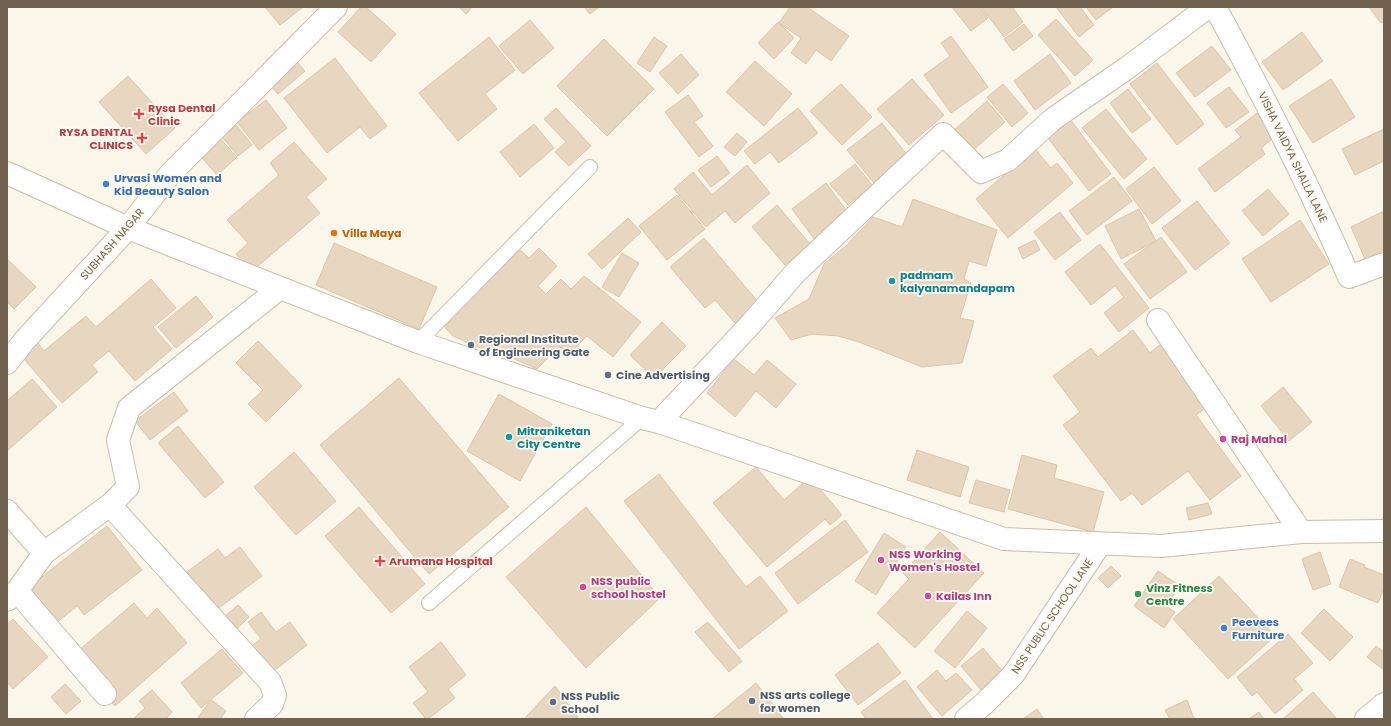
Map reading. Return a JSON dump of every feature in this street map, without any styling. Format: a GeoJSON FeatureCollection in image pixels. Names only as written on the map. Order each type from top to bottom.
{"type":"FeatureCollection","features":[{"type":"Feature","properties":{"kind":"street","name":"SUBHASH NAGAR"},"geometry":{"type":"LineString","coordinates":[[7,363],[24,341],[128,228],[170,174],[336,7]]}},
{"type":"Feature","properties":{"kind":"street"},"geometry":{"type":"LineString","coordinates":[[651,420],[734,342],[795,273],[943,134],[981,172],[1008,160],[1053,119],[1127,68],[1208,7]]}},
{"type":"Feature","properties":{"kind":"street","name":"VISHA VAIDYA SHALLA LANE"},"geometry":{"type":"LineString","coordinates":[[1215,7],[1263,96],[1329,231],[1349,277],[1384,264]]}},
{"type":"Feature","properties":{"kind":"street"},"geometry":{"type":"LineString","coordinates":[[7,173],[128,228],[418,342],[1004,539],[1160,546],[1301,532],[1384,531]]}},
{"type":"Feature","properties":{"kind":"street"},"geometry":{"type":"LineString","coordinates":[[105,694],[12,595],[44,553],[110,505],[128,487],[118,440],[129,408],[280,288]]}},
{"type":"Feature","properties":{"kind":"street"},"geometry":{"type":"LineString","coordinates":[[1158,320],[1301,532]]}},
{"type":"Feature","properties":{"kind":"street"},"geometry":{"type":"LineString","coordinates":[[110,505],[270,682],[275,694],[272,704],[256,719]]}},
{"type":"Feature","properties":{"kind":"street"},"geometry":{"type":"LineString","coordinates":[[7,511],[44,553]]}},
{"type":"Feature","properties":{"kind":"street","name":"NSS PUBLIC SCHOOL LANE"},"geometry":{"type":"LineString","coordinates":[[966,719],[1013,676],[1100,544]]}},
{"type":"Feature","properties":{"kind":"street"},"geometry":{"type":"LineString","coordinates":[[1366,719],[1384,704]]}},
{"type":"Feature","properties":{"kind":"lane"},"geometry":{"type":"LineString","coordinates":[[418,342],[590,167]]}},
{"type":"Feature","properties":{"kind":"lane"},"geometry":{"type":"LineString","coordinates":[[429,603],[651,420]]}},
{"type":"Feature","properties":{"kind":"building"},"geometry":{"type":"Polygon","coordinates":[[[265,7],[303,7],[280,25],[265,7]]]}},
{"type":"Feature","properties":{"kind":"building"},"geometry":{"type":"Polygon","coordinates":[[[361,7],[366,7],[396,34],[371,62],[338,32],[361,7]]]}},
{"type":"Feature","properties":{"kind":"building"},"geometry":{"type":"Polygon","coordinates":[[[459,7],[472,7],[466,14],[459,7]]]}},
{"type":"Feature","properties":{"kind":"building"},"geometry":{"type":"Polygon","coordinates":[[[584,7],[599,7],[590,14],[584,7]]]}},
{"type":"Feature","properties":{"kind":"building"},"geometry":{"type":"Polygon","coordinates":[[[790,7],[807,7],[849,36],[831,61],[816,50],[806,64],[791,53],[801,38],[779,23],[790,7]]]}},
{"type":"Feature","properties":{"kind":"building"},"geometry":{"type":"Polygon","coordinates":[[[952,7],[979,7],[988,18],[971,31],[952,7]]]}},
{"type":"Feature","properties":{"kind":"building"},"geometry":{"type":"Polygon","coordinates":[[[981,7],[1012,7],[1023,22],[1004,37],[981,7]]]}},
{"type":"Feature","properties":{"kind":"building"},"geometry":{"type":"Polygon","coordinates":[[[1056,7],[1080,7],[1094,25],[1079,37],[1056,7]]]}},
{"type":"Feature","properties":{"kind":"building"},"geometry":{"type":"Polygon","coordinates":[[[1086,7],[1113,7],[1096,20],[1086,7]]]}},
{"type":"Feature","properties":{"kind":"building"},"geometry":{"type":"Polygon","coordinates":[[[1369,7],[1384,7],[1384,21],[1381,23],[1369,7]]]}},
{"type":"Feature","properties":{"kind":"building"},"geometry":{"type":"Polygon","coordinates":[[[1056,19],[1093,60],[1075,76],[1038,35],[1056,19]]]}},
{"type":"Feature","properties":{"kind":"building"},"geometry":{"type":"Polygon","coordinates":[[[530,20],[554,48],[523,74],[499,46],[530,20]]]}},
{"type":"Feature","properties":{"kind":"building"},"geometry":{"type":"Polygon","coordinates":[[[778,22],[794,38],[774,59],[758,43],[778,22]]]}},
{"type":"Feature","properties":{"kind":"building"},"geometry":{"type":"Polygon","coordinates":[[[1024,24],[1033,36],[1013,51],[1004,39],[1024,24]]]}},
{"type":"Feature","properties":{"kind":"building"},"geometry":{"type":"Polygon","coordinates":[[[1302,32],[1323,61],[1283,90],[1262,62],[1302,32]]]}},
{"type":"Feature","properties":{"kind":"building"},"geometry":{"type":"Polygon","coordinates":[[[951,36],[988,87],[951,113],[924,75],[950,56],[941,43],[951,36]]]}},
{"type":"Feature","properties":{"kind":"building"},"geometry":{"type":"Polygon","coordinates":[[[489,37],[515,70],[485,94],[497,109],[458,141],[419,93],[489,37]]]}},
{"type":"Feature","properties":{"kind":"building"},"geometry":{"type":"Polygon","coordinates":[[[654,37],[667,46],[650,72],[637,63],[654,37]]]}},
{"type":"Feature","properties":{"kind":"building"},"geometry":{"type":"Polygon","coordinates":[[[604,39],[654,89],[607,136],[557,86],[604,39]]]}},
{"type":"Feature","properties":{"kind":"building"},"geometry":{"type":"Polygon","coordinates":[[[1212,46],[1231,70],[1195,97],[1176,73],[1212,46]]]}},
{"type":"Feature","properties":{"kind":"building"},"geometry":{"type":"Polygon","coordinates":[[[681,54],[699,75],[678,94],[659,73],[681,54]]]}},
{"type":"Feature","properties":{"kind":"building"},"geometry":{"type":"Polygon","coordinates":[[[1050,54],[1071,83],[1035,110],[1014,81],[1050,54]]]}},
{"type":"Feature","properties":{"kind":"building"},"geometry":{"type":"Polygon","coordinates":[[[335,58],[387,126],[370,139],[360,127],[327,153],[284,98],[335,58]]]}},
{"type":"Feature","properties":{"kind":"building"},"geometry":{"type":"Polygon","coordinates":[[[295,60],[305,71],[278,94],[268,83],[295,60]]]}},
{"type":"Feature","properties":{"kind":"building"},"geometry":{"type":"Polygon","coordinates":[[[755,61],[792,94],[764,126],[726,92],[755,61]]]}},
{"type":"Feature","properties":{"kind":"building"},"geometry":{"type":"Polygon","coordinates":[[[1157,63],[1204,124],[1177,145],[1130,84],[1157,63]]]}},
{"type":"Feature","properties":{"kind":"building"},"geometry":{"type":"Polygon","coordinates":[[[128,76],[175,128],[146,154],[99,102],[128,76]]]}},
{"type":"Feature","properties":{"kind":"building"},"geometry":{"type":"Polygon","coordinates":[[[912,79],[944,115],[909,145],[877,109],[912,79]]]}},
{"type":"Feature","properties":{"kind":"building"},"geometry":{"type":"Polygon","coordinates":[[[1331,79],[1355,117],[1313,143],[1289,106],[1331,79]]]}},
{"type":"Feature","properties":{"kind":"building"},"geometry":{"type":"Polygon","coordinates":[[[841,84],[872,117],[842,145],[810,111],[841,84]]]}},
{"type":"Feature","properties":{"kind":"building"},"geometry":{"type":"Polygon","coordinates":[[[1003,84],[1028,113],[1012,127],[987,97],[1003,84]]]}},
{"type":"Feature","properties":{"kind":"building"},"geometry":{"type":"Polygon","coordinates":[[[1229,87],[1249,112],[1226,128],[1207,103],[1229,87]]]}},
{"type":"Feature","properties":{"kind":"building"},"geometry":{"type":"Polygon","coordinates":[[[1128,89],[1151,119],[1132,133],[1110,103],[1128,89]]]}},
{"type":"Feature","properties":{"kind":"building"},"geometry":{"type":"Polygon","coordinates":[[[688,95],[703,116],[694,122],[713,146],[699,157],[665,112],[688,95]]]}},
{"type":"Feature","properties":{"kind":"building"},"geometry":{"type":"Polygon","coordinates":[[[266,100],[287,128],[259,150],[237,122],[266,100]]]}},
{"type":"Feature","properties":{"kind":"building"},"geometry":{"type":"Polygon","coordinates":[[[987,101],[1005,122],[972,151],[954,130],[987,101]]]}},
{"type":"Feature","properties":{"kind":"building"},"geometry":{"type":"Polygon","coordinates":[[[556,108],[591,146],[569,166],[555,152],[566,142],[544,119],[556,108]]]}},
{"type":"Feature","properties":{"kind":"building"},"geometry":{"type":"Polygon","coordinates":[[[798,108],[818,133],[779,163],[770,152],[755,164],[744,151],[798,108]]]}},
{"type":"Feature","properties":{"kind":"building"},"geometry":{"type":"Polygon","coordinates":[[[1106,109],[1147,159],[1124,179],[1082,128],[1106,109]]]}},
{"type":"Feature","properties":{"kind":"building"},"geometry":{"type":"Polygon","coordinates":[[[1257,113],[1275,137],[1261,148],[1265,154],[1215,192],[1198,169],[1241,137],[1235,130],[1257,113]]]}},
{"type":"Feature","properties":{"kind":"building"},"geometry":{"type":"Polygon","coordinates":[[[1070,119],[1111,174],[1089,191],[1047,137],[1070,119]]]}},
{"type":"Feature","properties":{"kind":"building"},"geometry":{"type":"Polygon","coordinates":[[[882,123],[908,156],[874,183],[847,150],[882,123]]]}},
{"type":"Feature","properties":{"kind":"building"},"geometry":{"type":"Polygon","coordinates":[[[534,124],[554,148],[520,177],[500,152],[534,124]]]}},
{"type":"Feature","properties":{"kind":"building"},"geometry":{"type":"Polygon","coordinates":[[[236,125],[252,145],[238,156],[222,137],[236,125]]]}},
{"type":"Feature","properties":{"kind":"building"},"geometry":{"type":"Polygon","coordinates":[[[1384,129],[1384,161],[1355,175],[1342,149],[1384,129]]]}},
{"type":"Feature","properties":{"kind":"building"},"geometry":{"type":"Polygon","coordinates":[[[737,133],[747,142],[735,156],[724,147],[737,133]]]}},
{"type":"Feature","properties":{"kind":"building"},"geometry":{"type":"Polygon","coordinates":[[[218,136],[237,157],[217,175],[198,153],[218,136]]]}},
{"type":"Feature","properties":{"kind":"building"},"geometry":{"type":"Polygon","coordinates":[[[294,142],[327,179],[306,197],[320,213],[251,272],[236,254],[248,243],[227,220],[279,175],[270,163],[294,142]]]}},
{"type":"Feature","properties":{"kind":"building"},"geometry":{"type":"Polygon","coordinates":[[[1035,149],[1051,168],[1057,163],[1073,183],[1008,238],[976,199],[1035,149]]]}},
{"type":"Feature","properties":{"kind":"building"},"geometry":{"type":"Polygon","coordinates":[[[717,156],[730,173],[711,187],[698,170],[717,156]]]}},
{"type":"Feature","properties":{"kind":"building"},"geometry":{"type":"Polygon","coordinates":[[[855,164],[872,185],[848,205],[830,184],[855,164]]]}},
{"type":"Feature","properties":{"kind":"building"},"geometry":{"type":"Polygon","coordinates":[[[747,165],[770,193],[735,223],[725,211],[706,227],[674,189],[693,172],[712,195],[747,165]]]}},
{"type":"Feature","properties":{"kind":"building"},"geometry":{"type":"Polygon","coordinates":[[[1154,167],[1181,201],[1152,224],[1126,189],[1154,167]]]}},
{"type":"Feature","properties":{"kind":"building"},"geometry":{"type":"Polygon","coordinates":[[[1114,177],[1132,201],[1087,235],[1069,211],[1114,177]]]}},
{"type":"Feature","properties":{"kind":"building"},"geometry":{"type":"Polygon","coordinates":[[[826,183],[849,214],[815,240],[792,209],[826,183]]]}},
{"type":"Feature","properties":{"kind":"building"},"geometry":{"type":"Polygon","coordinates":[[[1268,189],[1289,214],[1263,236],[1242,211],[1268,189]]]}},
{"type":"Feature","properties":{"kind":"building"},"geometry":{"type":"Polygon","coordinates":[[[677,195],[705,229],[667,260],[639,226],[677,195]]]}},
{"type":"Feature","properties":{"kind":"building","name":"padmam kalyanamandapam"},"geometry":{"type":"Polygon","coordinates":[[[913,199],[997,230],[986,266],[969,261],[964,279],[971,283],[960,318],[974,321],[962,363],[922,367],[859,342],[838,336],[812,334],[791,340],[775,318],[809,299],[824,264],[848,244],[873,217],[902,227],[913,199]]]}},
{"type":"Feature","properties":{"kind":"building"},"geometry":{"type":"Polygon","coordinates":[[[1197,201],[1230,243],[1195,270],[1162,228],[1197,201]]]}},
{"type":"Feature","properties":{"kind":"building"},"geometry":{"type":"Polygon","coordinates":[[[777,205],[810,244],[785,265],[752,227],[777,205]]]}},
{"type":"Feature","properties":{"kind":"building"},"geometry":{"type":"Polygon","coordinates":[[[1139,209],[1156,241],[1121,259],[1105,226],[1139,209]]]}},
{"type":"Feature","properties":{"kind":"building"},"geometry":{"type":"Polygon","coordinates":[[[1384,211],[1384,250],[1365,259],[1351,227],[1384,211]]]}},
{"type":"Feature","properties":{"kind":"building"},"geometry":{"type":"Polygon","coordinates":[[[1060,212],[1081,240],[1055,260],[1034,232],[1060,212]]]}},
{"type":"Feature","properties":{"kind":"building"},"geometry":{"type":"Polygon","coordinates":[[[628,218],[641,232],[602,269],[588,254],[628,218]]]}},
{"type":"Feature","properties":{"kind":"building"},"geometry":{"type":"Polygon","coordinates":[[[1300,220],[1329,264],[1271,302],[1242,259],[1300,220]]]}},
{"type":"Feature","properties":{"kind":"building"},"geometry":{"type":"Polygon","coordinates":[[[1161,237],[1187,272],[1150,299],[1124,264],[1161,237]]]}},
{"type":"Feature","properties":{"kind":"building"},"geometry":{"type":"Polygon","coordinates":[[[704,238],[759,303],[735,323],[715,300],[705,308],[670,267],[704,238]]]}},
{"type":"Feature","properties":{"kind":"building"},"geometry":{"type":"Polygon","coordinates":[[[1035,240],[1040,250],[1023,259],[1018,248],[1035,240]]]}},
{"type":"Feature","properties":{"kind":"building"},"geometry":{"type":"Polygon","coordinates":[[[334,243],[437,287],[419,329],[316,285],[334,243]]]}},
{"type":"Feature","properties":{"kind":"building"},"geometry":{"type":"Polygon","coordinates":[[[1100,244],[1149,308],[1119,332],[1104,313],[1124,297],[1115,286],[1091,305],[1065,272],[1100,244]]]}},
{"type":"Feature","properties":{"kind":"building"},"geometry":{"type":"Polygon","coordinates":[[[516,246],[529,258],[539,248],[557,266],[538,286],[546,294],[561,279],[571,289],[584,276],[641,322],[613,357],[587,336],[571,352],[559,347],[537,369],[499,352],[506,359],[453,336],[441,323],[516,246]]]}},
{"type":"Feature","properties":{"kind":"building"},"geometry":{"type":"Polygon","coordinates":[[[622,253],[639,263],[619,297],[602,287],[622,253]]]}},
{"type":"Feature","properties":{"kind":"building"},"geometry":{"type":"Polygon","coordinates":[[[7,259],[36,287],[14,309],[7,302],[7,259]]]}},
{"type":"Feature","properties":{"kind":"building"},"geometry":{"type":"Polygon","coordinates":[[[151,279],[176,308],[153,327],[172,349],[135,381],[109,351],[92,365],[98,372],[62,403],[18,352],[34,338],[44,351],[86,316],[96,327],[151,279]]]}},
{"type":"Feature","properties":{"kind":"building"},"geometry":{"type":"Polygon","coordinates":[[[196,296],[213,317],[176,348],[158,327],[196,296]]]}},
{"type":"Feature","properties":{"kind":"building"},"geometry":{"type":"Polygon","coordinates":[[[662,322],[686,346],[654,378],[630,355],[662,322]]]}},
{"type":"Feature","properties":{"kind":"building"},"geometry":{"type":"Polygon","coordinates":[[[1133,330],[1150,353],[1162,343],[1209,405],[1196,415],[1241,476],[1210,500],[1188,471],[1142,505],[1132,493],[1121,501],[1063,425],[1080,412],[1053,376],[1091,348],[1098,357],[1133,330]]]}},
{"type":"Feature","properties":{"kind":"building"},"geometry":{"type":"Polygon","coordinates":[[[258,341],[302,386],[266,422],[248,404],[263,390],[236,363],[258,341]]]}},
{"type":"Feature","properties":{"kind":"building"},"geometry":{"type":"Polygon","coordinates":[[[734,359],[754,375],[767,360],[796,384],[776,408],[756,391],[735,417],[707,393],[734,359]]]}},
{"type":"Feature","properties":{"kind":"building"},"geometry":{"type":"Polygon","coordinates":[[[399,378],[509,507],[429,574],[320,445],[399,378]]]}},
{"type":"Feature","properties":{"kind":"building"},"geometry":{"type":"Polygon","coordinates":[[[32,379],[57,407],[7,451],[7,401],[32,379]]]}},
{"type":"Feature","properties":{"kind":"building"},"geometry":{"type":"Polygon","coordinates":[[[1283,387],[1312,422],[1289,441],[1261,406],[1283,387]]]}},
{"type":"Feature","properties":{"kind":"building"},"geometry":{"type":"Polygon","coordinates":[[[174,392],[188,411],[150,440],[135,421],[174,392]]]}},
{"type":"Feature","properties":{"kind":"building","name":"Mitraniketan City Centre"},"geometry":{"type":"Polygon","coordinates":[[[499,394],[552,424],[520,481],[467,451],[499,394]]]}},
{"type":"Feature","properties":{"kind":"building"},"geometry":{"type":"Polygon","coordinates":[[[178,426],[224,482],[205,498],[158,443],[178,426]]]}},
{"type":"Feature","properties":{"kind":"building"},"geometry":{"type":"Polygon","coordinates":[[[917,450],[969,467],[960,497],[907,480],[917,450]]]}},
{"type":"Feature","properties":{"kind":"building"},"geometry":{"type":"Polygon","coordinates":[[[294,452],[336,501],[296,535],[254,487],[294,452]]]}},
{"type":"Feature","properties":{"kind":"building"},"geometry":{"type":"Polygon","coordinates":[[[1022,455],[1057,465],[1054,478],[1104,492],[1093,532],[1008,509],[1022,455]]]}},
{"type":"Feature","properties":{"kind":"building"},"geometry":{"type":"Polygon","coordinates":[[[756,467],[784,500],[810,477],[842,515],[830,525],[825,519],[767,567],[713,503],[756,467]]]}},
{"type":"Feature","properties":{"kind":"building"},"geometry":{"type":"Polygon","coordinates":[[[659,474],[746,587],[760,576],[788,611],[739,649],[624,501],[659,474]]]}},
{"type":"Feature","properties":{"kind":"building"},"geometry":{"type":"Polygon","coordinates":[[[976,480],[1010,490],[1004,512],[969,503],[976,480]]]}},
{"type":"Feature","properties":{"kind":"building"},"geometry":{"type":"Polygon","coordinates":[[[1208,503],[1212,514],[1189,520],[1186,508],[1208,503]]]}},
{"type":"Feature","properties":{"kind":"building"},"geometry":{"type":"Polygon","coordinates":[[[359,507],[425,584],[391,613],[325,536],[359,507]]]}},
{"type":"Feature","properties":{"kind":"building","name":"NSS public school hostel"},"geometry":{"type":"Polygon","coordinates":[[[586,507],[660,598],[586,668],[506,577],[586,507]]]}},
{"type":"Feature","properties":{"kind":"building"},"geometry":{"type":"Polygon","coordinates":[[[845,520],[868,552],[798,604],[775,573],[845,520]]]}},
{"type":"Feature","properties":{"kind":"building"},"geometry":{"type":"Polygon","coordinates":[[[107,526],[142,570],[84,615],[77,606],[49,629],[43,606],[29,587],[107,526]]]}},
{"type":"Feature","properties":{"kind":"building","name":"Kailas Inn"},"geometry":{"type":"Polygon","coordinates":[[[940,532],[984,573],[915,648],[877,613],[909,579],[903,573],[940,532]]]}},
{"type":"Feature","properties":{"kind":"building","name":"NSS Working Women's Hostel"},"geometry":{"type":"Polygon","coordinates":[[[884,533],[906,547],[876,595],[855,581],[884,533]]]}},
{"type":"Feature","properties":{"kind":"building"},"geometry":{"type":"Polygon","coordinates":[[[240,547],[262,576],[212,613],[184,574],[218,549],[225,558],[240,547]]]}},
{"type":"Feature","properties":{"kind":"building"},"geometry":{"type":"Polygon","coordinates":[[[1320,552],[1331,584],[1313,590],[1302,559],[1320,552]]]}},
{"type":"Feature","properties":{"kind":"building"},"geometry":{"type":"Polygon","coordinates":[[[1350,559],[1365,565],[1364,567],[1384,575],[1384,588],[1378,603],[1339,587],[1350,559]]]}},
{"type":"Feature","properties":{"kind":"building"},"geometry":{"type":"Polygon","coordinates":[[[1111,566],[1121,576],[1108,588],[1098,578],[1111,566]]]}},
{"type":"Feature","properties":{"kind":"building"},"geometry":{"type":"Polygon","coordinates":[[[1158,571],[1180,586],[1166,606],[1175,612],[1164,628],[1134,606],[1158,571]]]}},
{"type":"Feature","properties":{"kind":"building","name":"Peevees Furniture"},"geometry":{"type":"Polygon","coordinates":[[[1219,576],[1275,636],[1228,679],[1173,619],[1219,576]]]}},
{"type":"Feature","properties":{"kind":"building"},"geometry":{"type":"Polygon","coordinates":[[[134,603],[147,618],[157,608],[187,643],[115,706],[71,657],[134,603]]]}},
{"type":"Feature","properties":{"kind":"building"},"geometry":{"type":"Polygon","coordinates":[[[238,605],[249,617],[235,631],[223,618],[238,605]]]}},
{"type":"Feature","properties":{"kind":"building"},"geometry":{"type":"Polygon","coordinates":[[[1324,609],[1353,637],[1330,661],[1301,633],[1324,609]]]}},
{"type":"Feature","properties":{"kind":"building"},"geometry":{"type":"Polygon","coordinates":[[[967,611],[987,628],[955,668],[934,651],[967,611]]]}},
{"type":"Feature","properties":{"kind":"building"},"geometry":{"type":"Polygon","coordinates":[[[261,612],[276,632],[290,622],[307,645],[270,674],[250,647],[261,639],[248,622],[261,612]]]}},
{"type":"Feature","properties":{"kind":"building"},"geometry":{"type":"Polygon","coordinates":[[[13,619],[48,657],[13,689],[7,682],[7,624],[13,619]]]}},
{"type":"Feature","properties":{"kind":"building"},"geometry":{"type":"Polygon","coordinates":[[[708,622],[742,661],[729,672],[695,632],[708,622]]]}},
{"type":"Feature","properties":{"kind":"building"},"geometry":{"type":"Polygon","coordinates":[[[1288,634],[1313,663],[1294,679],[1303,690],[1275,714],[1257,692],[1252,696],[1237,677],[1288,634]]]}},
{"type":"Feature","properties":{"kind":"building"},"geometry":{"type":"Polygon","coordinates":[[[441,642],[466,675],[448,689],[455,698],[426,719],[413,703],[428,692],[409,667],[441,642]]]}},
{"type":"Feature","properties":{"kind":"building"},"geometry":{"type":"Polygon","coordinates":[[[878,643],[901,673],[858,705],[835,675],[878,643]]]}},
{"type":"Feature","properties":{"kind":"building"},"geometry":{"type":"Polygon","coordinates":[[[1376,646],[1384,652],[1384,670],[1367,657],[1376,646]]]}},
{"type":"Feature","properties":{"kind":"building"},"geometry":{"type":"Polygon","coordinates":[[[983,648],[1003,672],[981,690],[961,666],[983,648]]]}},
{"type":"Feature","properties":{"kind":"building"},"geometry":{"type":"Polygon","coordinates":[[[222,649],[243,673],[201,708],[181,683],[222,649]]]}},
{"type":"Feature","properties":{"kind":"building"},"geometry":{"type":"Polygon","coordinates":[[[937,670],[946,681],[956,673],[972,690],[942,716],[917,687],[937,670]]]}},
{"type":"Feature","properties":{"kind":"building"},"geometry":{"type":"Polygon","coordinates":[[[905,680],[933,719],[866,719],[861,712],[905,680]]]}},
{"type":"Feature","properties":{"kind":"building","name":"NSS arts college for women"},"geometry":{"type":"Polygon","coordinates":[[[756,683],[784,719],[712,719],[756,683]]]}},
{"type":"Feature","properties":{"kind":"building"},"geometry":{"type":"Polygon","coordinates":[[[65,684],[81,701],[66,714],[51,697],[65,684]]]}},
{"type":"Feature","properties":{"kind":"building","name":"NSS Public School"},"geometry":{"type":"Polygon","coordinates":[[[555,686],[579,719],[524,719],[555,686]]]}},
{"type":"Feature","properties":{"kind":"building"},"geometry":{"type":"Polygon","coordinates":[[[152,690],[172,712],[166,719],[133,719],[145,708],[139,701],[152,690]]]}},
{"type":"Feature","properties":{"kind":"building"},"geometry":{"type":"Polygon","coordinates":[[[1313,692],[1337,719],[1284,719],[1284,718],[1313,692]]]}},
{"type":"Feature","properties":{"kind":"building"},"geometry":{"type":"Polygon","coordinates":[[[211,700],[226,711],[220,719],[201,719],[198,717],[211,700]]]}},
{"type":"Feature","properties":{"kind":"building"},"geometry":{"type":"Polygon","coordinates":[[[1187,700],[1194,719],[1170,719],[1165,710],[1187,700]]]}},
{"type":"Feature","properties":{"kind":"building"},"geometry":{"type":"Polygon","coordinates":[[[1037,709],[1044,719],[1023,719],[1037,709]]]}},
{"type":"Feature","properties":{"kind":"building"},"geometry":{"type":"Polygon","coordinates":[[[1259,712],[1264,719],[1249,719],[1259,712]]]}},
{"type":"Feature","properties":{"kind":"place","name":"Rysa Dental Clinic"},"geometry":{"type":"Point","coordinates":[139,114]}},
{"type":"Feature","properties":{"kind":"place","name":"RYSA DENTAL CLINICS"},"geometry":{"type":"Point","coordinates":[142,138]}},
{"type":"Feature","properties":{"kind":"place","name":"Urvasi Women and Kid Beauty Salon"},"geometry":{"type":"Point","coordinates":[106,184]}},
{"type":"Feature","properties":{"kind":"place","name":"Villa Maya"},"geometry":{"type":"Point","coordinates":[334,233]}},
{"type":"Feature","properties":{"kind":"place","name":"padmam kalyanamandapam"},"geometry":{"type":"Point","coordinates":[892,281]}},
{"type":"Feature","properties":{"kind":"place","name":"Regional Institute of Engineering Gate"},"geometry":{"type":"Point","coordinates":[471,345]}},
{"type":"Feature","properties":{"kind":"place","name":"Cine Advertising"},"geometry":{"type":"Point","coordinates":[608,375]}},
{"type":"Feature","properties":{"kind":"place","name":"Mitraniketan City Centre"},"geometry":{"type":"Point","coordinates":[509,437]}},
{"type":"Feature","properties":{"kind":"place","name":"Raj Mahal"},"geometry":{"type":"Point","coordinates":[1223,439]}},
{"type":"Feature","properties":{"kind":"place","name":"NSS Working Women's Hostel"},"geometry":{"type":"Point","coordinates":[881,560]}},
{"type":"Feature","properties":{"kind":"place","name":"Arumana Hospital"},"geometry":{"type":"Point","coordinates":[380,561]}},
{"type":"Feature","properties":{"kind":"place","name":"NSS public school hostel"},"geometry":{"type":"Point","coordinates":[583,587]}},
{"type":"Feature","properties":{"kind":"place","name":"Vinz Fitness Centre"},"geometry":{"type":"Point","coordinates":[1138,594]}},
{"type":"Feature","properties":{"kind":"place","name":"Kailas Inn"},"geometry":{"type":"Point","coordinates":[928,596]}},
{"type":"Feature","properties":{"kind":"place","name":"Peevees Furniture"},"geometry":{"type":"Point","coordinates":[1224,628]}},
{"type":"Feature","properties":{"kind":"place","name":"NSS arts college for women"},"geometry":{"type":"Point","coordinates":[752,701]}},
{"type":"Feature","properties":{"kind":"place","name":"NSS Public School"},"geometry":{"type":"Point","coordinates":[553,702]}}]}
